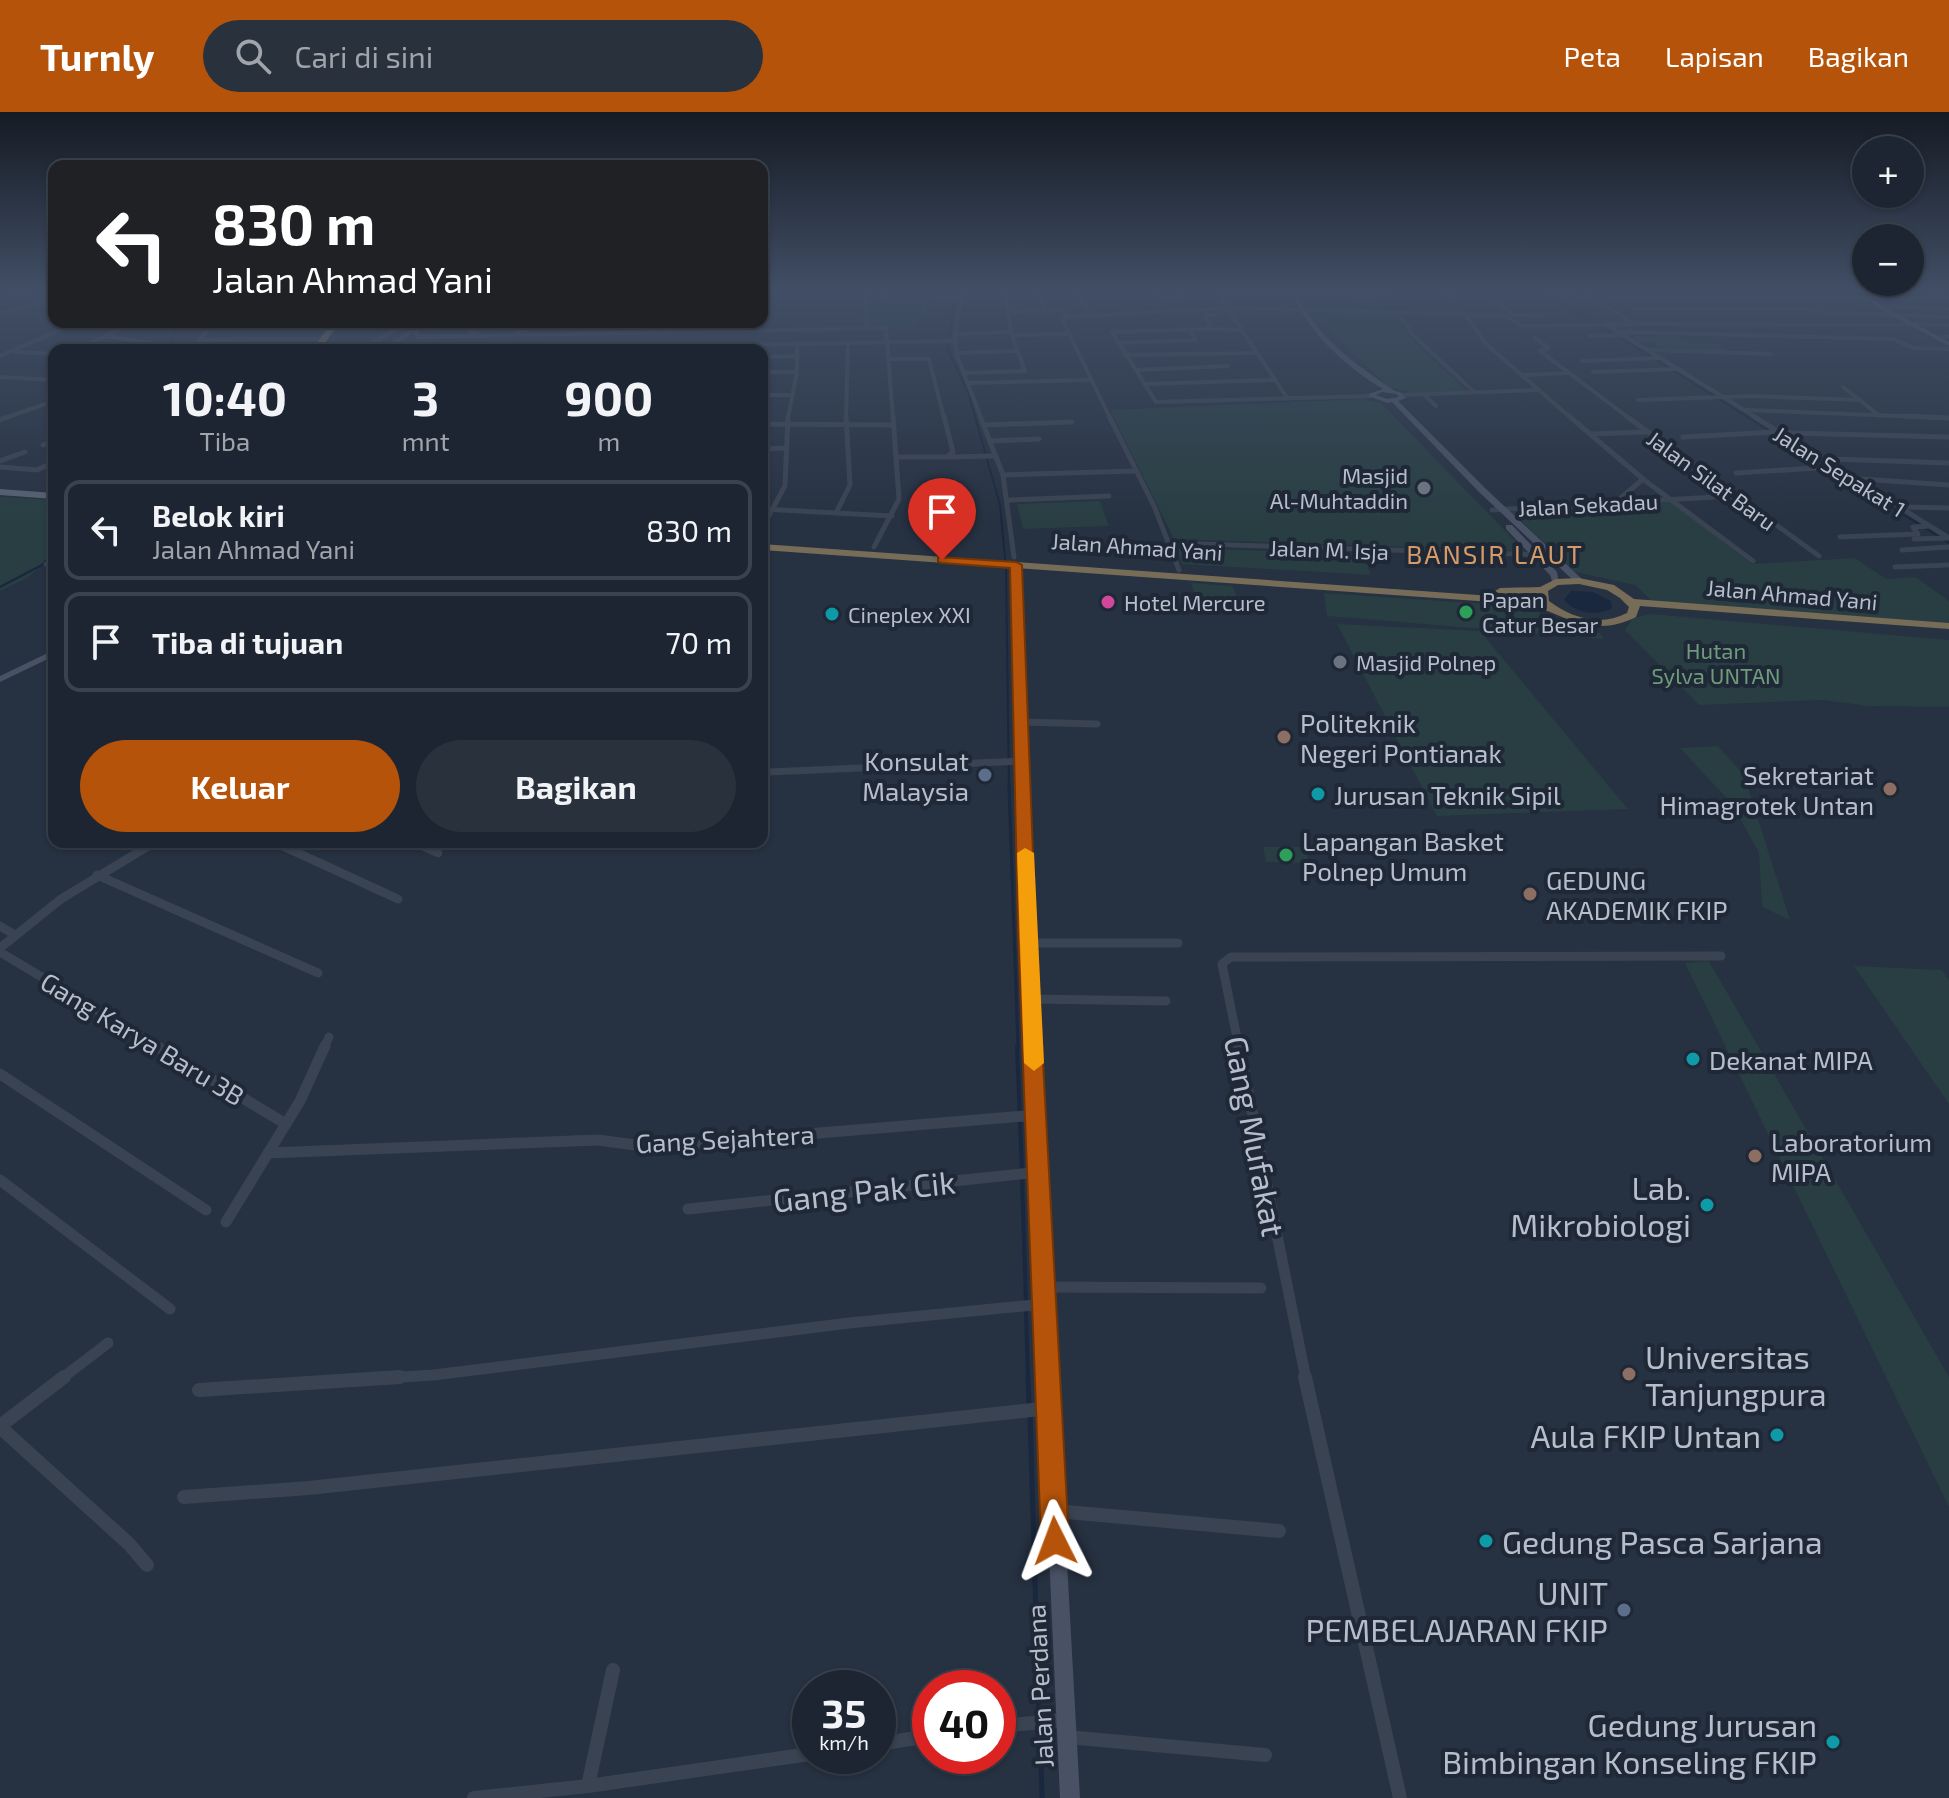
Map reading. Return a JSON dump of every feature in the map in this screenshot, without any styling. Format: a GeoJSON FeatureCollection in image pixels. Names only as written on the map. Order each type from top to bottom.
{"type":"FeatureCollection","features":[{"type":"Feature","properties":{"kind":"highway","name":"Jalan Ahmad Yani"},"geometry":{"type":"LineString","coordinates":[[768,539],[1013,561],[1507,596]]}},
{"type":"Feature","properties":{"kind":"highway","name":"Jalan Ahmad Yani"},"geometry":{"type":"LineString","coordinates":[[768,547],[996,559]]}},
{"type":"Feature","properties":{"kind":"highway","name":"Jalan Ahmad Yani"},"geometry":{"type":"LineString","coordinates":[[1013,561],[1179,570],[1507,596]]}},
{"type":"Feature","properties":{"kind":"highway"},"geometry":{"type":"LineString","coordinates":[[1579,581],[1617,590],[1634,607],[1628,619],[1606,624],[1574,619],[1551,608],[1507,596],[1542,590],[1556,582],[1579,581]]}},
{"type":"Feature","properties":{"kind":"highway"},"geometry":{"type":"LineString","coordinates":[[1542,590],[1544,602],[1551,608]]}},
{"type":"Feature","properties":{"kind":"highway","name":"Jalan Ahmad Yani"},"geometry":{"type":"LineString","coordinates":[[1634,607],[1949,626]]}},
{"type":"Feature","properties":{"kind":"highway","name":"Jalan Ahmad Yani"},"geometry":{"type":"LineString","coordinates":[[1634,607],[1949,634]]}},
{"type":"Feature","properties":{"kind":"main road"},"geometry":{"type":"LineString","coordinates":[[0,489],[48,489]]}},
{"type":"Feature","properties":{"kind":"main road"},"geometry":{"type":"LineString","coordinates":[[0,489],[48,495]]}},
{"type":"Feature","properties":{"kind":"street"},"geometry":{"type":"LineString","coordinates":[[768,518],[785,486],[787,424],[798,368]]}},
{"type":"Feature","properties":{"kind":"street"},"geometry":{"type":"LineString","coordinates":[[836,513],[850,485],[846,425],[847,368]]}},
{"type":"Feature","properties":{"kind":"street"},"geometry":{"type":"LineString","coordinates":[[874,547],[899,499],[890,368]]}},
{"type":"Feature","properties":{"kind":"street"},"geometry":{"type":"LineString","coordinates":[[931,368],[949,430],[953,454],[947,457]]}},
{"type":"Feature","properties":{"kind":"street"},"geometry":{"type":"LineString","coordinates":[[962,368],[1003,475],[1009,500],[1013,561]]}},
{"type":"Feature","properties":{"kind":"street"},"geometry":{"type":"LineString","coordinates":[[964,373],[1025,371],[1024,368]]}},
{"type":"Feature","properties":{"kind":"street"},"geometry":{"type":"LineString","coordinates":[[1083,368],[1170,543],[1179,570]]}},
{"type":"Feature","properties":{"kind":"street"},"geometry":{"type":"LineString","coordinates":[[1136,370],[1189,368]]}},
{"type":"Feature","properties":{"kind":"street"},"geometry":{"type":"LineString","coordinates":[[1267,368],[1288,399]]}},
{"type":"Feature","properties":{"kind":"street"},"geometry":{"type":"LineString","coordinates":[[1358,368],[1372,382],[1392,391],[1395,399],[1492,510],[1537,555],[1556,582]]}},
{"type":"Feature","properties":{"kind":"street"},"geometry":{"type":"LineString","coordinates":[[1448,368],[1474,392]]}},
{"type":"Feature","properties":{"kind":"street","name":"Jalan Sekadau"},"geometry":{"type":"LineString","coordinates":[[1513,368],[1643,479],[1753,561]]}},
{"type":"Feature","properties":{"kind":"street","name":"Jalan Silat Baru"},"geometry":{"type":"LineString","coordinates":[[1561,368],[1732,496],[1819,556]]}},
{"type":"Feature","properties":{"kind":"street"},"geometry":{"type":"LineString","coordinates":[[1593,372],[1676,369]]}},
{"type":"Feature","properties":{"kind":"street","name":"Jalan Sepakat 1"},"geometry":{"type":"LineString","coordinates":[[1676,369],[1944,538]]}},
{"type":"Feature","properties":{"kind":"street"},"geometry":{"type":"LineString","coordinates":[[1136,370],[1159,403],[1288,399],[1392,391]]}},
{"type":"Feature","properties":{"kind":"street"},"geometry":{"type":"LineString","coordinates":[[768,372],[797,372]]}},
{"type":"Feature","properties":{"kind":"street"},"geometry":{"type":"LineString","coordinates":[[1522,375],[1568,373]]}},
{"type":"Feature","properties":{"kind":"street"},"geometry":{"type":"LineString","coordinates":[[0,377],[48,380]]}},
{"type":"Feature","properties":{"kind":"street"},"geometry":{"type":"LineString","coordinates":[[968,383],[1088,380]]}},
{"type":"Feature","properties":{"kind":"street"},"geometry":{"type":"LineString","coordinates":[[1146,384],[1276,380]]}},
{"type":"Feature","properties":{"kind":"street"},"geometry":{"type":"LineString","coordinates":[[1372,382],[1372,394]]}},
{"type":"Feature","properties":{"kind":"street"},"geometry":{"type":"LineString","coordinates":[[1843,387],[1880,416]]}},
{"type":"Feature","properties":{"kind":"street"},"geometry":{"type":"LineString","coordinates":[[1372,394],[1395,399],[1423,394],[1538,390]]}},
{"type":"Feature","properties":{"kind":"street"},"geometry":{"type":"LineString","coordinates":[[1423,394],[1436,406]]}},
{"type":"Feature","properties":{"kind":"street"},"geometry":{"type":"LineString","coordinates":[[768,395],[792,395]]}},
{"type":"Feature","properties":{"kind":"street"},"geometry":{"type":"LineString","coordinates":[[1638,400],[1716,396],[1860,400]]}},
{"type":"Feature","properties":{"kind":"street"},"geometry":{"type":"LineString","coordinates":[[0,420],[48,403]]}},
{"type":"Feature","properties":{"kind":"street"},"geometry":{"type":"LineString","coordinates":[[1742,410],[1949,418]]}},
{"type":"Feature","properties":{"kind":"street"},"geometry":{"type":"LineString","coordinates":[[984,425],[1072,422]]}},
{"type":"Feature","properties":{"kind":"street"},"geometry":{"type":"LineString","coordinates":[[768,424],[893,425]]}},
{"type":"Feature","properties":{"kind":"street"},"geometry":{"type":"LineString","coordinates":[[1592,434],[1645,432]]}},
{"type":"Feature","properties":{"kind":"street"},"geometry":{"type":"LineString","coordinates":[[1683,437],[1772,432]]}},
{"type":"Feature","properties":{"kind":"street"},"geometry":{"type":"LineString","coordinates":[[1949,437],[1789,433],[1871,483],[1949,487]]}},
{"type":"Feature","properties":{"kind":"street"},"geometry":{"type":"LineString","coordinates":[[990,441],[1039,439]]}},
{"type":"Feature","properties":{"kind":"street"},"geometry":{"type":"LineString","coordinates":[[43,445],[48,443]]}},
{"type":"Feature","properties":{"kind":"street"},"geometry":{"type":"LineString","coordinates":[[768,449],[787,448]]}},
{"type":"Feature","properties":{"kind":"street"},"geometry":{"type":"LineString","coordinates":[[0,461],[25,452]]}},
{"type":"Feature","properties":{"kind":"street"},"geometry":{"type":"LineString","coordinates":[[896,457],[996,456]]}},
{"type":"Feature","properties":{"kind":"street"},"geometry":{"type":"LineString","coordinates":[[1831,459],[1949,463]]}},
{"type":"Feature","properties":{"kind":"street"},"geometry":{"type":"LineString","coordinates":[[0,467],[37,470],[48,465]]}},
{"type":"Feature","properties":{"kind":"street"},"geometry":{"type":"LineString","coordinates":[[1736,473],[1828,467]]}},
{"type":"Feature","properties":{"kind":"street"},"geometry":{"type":"LineString","coordinates":[[1003,475],[1135,471]]}},
{"type":"Feature","properties":{"kind":"street"},"geometry":{"type":"LineString","coordinates":[[1615,503],[1643,479]]}},
{"type":"Feature","properties":{"kind":"street"},"geometry":{"type":"LineString","coordinates":[[1865,486],[1949,487]]}},
{"type":"Feature","properties":{"kind":"street"},"geometry":{"type":"LineString","coordinates":[[1474,487],[1579,581]]}},
{"type":"Feature","properties":{"kind":"street"},"geometry":{"type":"LineString","coordinates":[[1009,500],[1109,496]]}},
{"type":"Feature","properties":{"kind":"street","name":"Jalan Sekadau"},"geometry":{"type":"LineString","coordinates":[[1492,510],[1732,496]]}},
{"type":"Feature","properties":{"kind":"street"},"geometry":{"type":"LineString","coordinates":[[1898,507],[1949,508]]}},
{"type":"Feature","properties":{"kind":"street"},"geometry":{"type":"LineString","coordinates":[[768,509],[892,516]]}},
{"type":"Feature","properties":{"kind":"street"},"geometry":{"type":"LineString","coordinates":[[1840,537],[1918,534],[1913,528],[1927,527],[1949,530]]}},
{"type":"Feature","properties":{"kind":"street"},"geometry":{"type":"LineString","coordinates":[[1259,535],[1261,547]]}},
{"type":"Feature","properties":{"kind":"street"},"geometry":{"type":"LineString","coordinates":[[1293,538],[1293,548]]}},
{"type":"Feature","properties":{"kind":"street"},"geometry":{"type":"LineString","coordinates":[[1855,541],[1944,538]]}},
{"type":"Feature","properties":{"kind":"street","name":"Jalan M. Isja"},"geometry":{"type":"LineString","coordinates":[[1170,543],[1549,555]]}},
{"type":"Feature","properties":{"kind":"street"},"geometry":{"type":"LineString","coordinates":[[1902,550],[1949,547]]}},
{"type":"Feature","properties":{"kind":"street","name":"Jalan Perdana"},"geometry":{"type":"LineString","coordinates":[[1013,561],[1021,722],[1019,761],[1030,999],[1031,1115],[1039,1172],[1043,1287],[1038,1305],[1053,1511],[1061,1726],[1070,1798]]}},
{"type":"Feature","properties":{"kind":"street"},"geometry":{"type":"LineString","coordinates":[[1895,567],[1949,565]]}},
{"type":"Feature","properties":{"kind":"street"},"geometry":{"type":"LineString","coordinates":[[0,672],[48,649]]}},
{"type":"Feature","properties":{"kind":"street"},"geometry":{"type":"LineString","coordinates":[[0,679],[48,656]]}},
{"type":"Feature","properties":{"kind":"street"},"geometry":{"type":"LineString","coordinates":[[1021,722],[1097,724]]}},
{"type":"Feature","properties":{"kind":"street"},"geometry":{"type":"LineString","coordinates":[[768,772],[1019,761]]}},
{"type":"Feature","properties":{"kind":"street"},"geometry":{"type":"LineString","coordinates":[[0,950],[15,935],[97,875],[144,848]]}},
{"type":"Feature","properties":{"kind":"street"},"geometry":{"type":"LineString","coordinates":[[287,848],[398,899]]}},
{"type":"Feature","properties":{"kind":"street"},"geometry":{"type":"LineString","coordinates":[[427,848],[438,853]]}},
{"type":"Feature","properties":{"kind":"street"},"geometry":{"type":"LineString","coordinates":[[97,875],[318,973]]}},
{"type":"Feature","properties":{"kind":"street"},"geometry":{"type":"LineString","coordinates":[[0,926],[15,935]]}},
{"type":"Feature","properties":{"kind":"street"},"geometry":{"type":"LineString","coordinates":[[1027,943],[1178,943]]}},
{"type":"Feature","properties":{"kind":"street","name":"Gang Karya Baru 3B"},"geometry":{"type":"LineString","coordinates":[[0,950],[286,1124]]}},
{"type":"Feature","properties":{"kind":"street","name":"Gang Mufakat"},"geometry":{"type":"LineString","coordinates":[[1400,1798],[1307,1385],[1222,964],[1231,957],[1721,956]]}},
{"type":"Feature","properties":{"kind":"street"},"geometry":{"type":"LineString","coordinates":[[1030,999],[1166,1001]]}},
{"type":"Feature","properties":{"kind":"street"},"geometry":{"type":"LineString","coordinates":[[226,1222],[286,1124],[329,1037]]}},
{"type":"Feature","properties":{"kind":"street"},"geometry":{"type":"LineString","coordinates":[[0,1074],[206,1210]]}},
{"type":"Feature","properties":{"kind":"street","name":"Gang Sejahtera"},"geometry":{"type":"LineString","coordinates":[[268,1153],[598,1140],[650,1147],[1031,1115]]}},
{"type":"Feature","properties":{"kind":"street","name":"Gang Pak Cik"},"geometry":{"type":"LineString","coordinates":[[688,1209],[1039,1172]]}},
{"type":"Feature","properties":{"kind":"street"},"geometry":{"type":"LineString","coordinates":[[0,1180],[170,1309]]}},
{"type":"Feature","properties":{"kind":"street"},"geometry":{"type":"LineString","coordinates":[[1043,1287],[1261,1288]]}},
{"type":"Feature","properties":{"kind":"street"},"geometry":{"type":"LineString","coordinates":[[199,1390],[434,1375],[986,1308],[1038,1305]]}},
{"type":"Feature","properties":{"kind":"street"},"geometry":{"type":"LineString","coordinates":[[108,1343],[0,1427],[72,1496],[129,1544],[147,1565]]}},
{"type":"Feature","properties":{"kind":"street"},"geometry":{"type":"LineString","coordinates":[[184,1497],[309,1488],[1044,1408]]}},
{"type":"Feature","properties":{"kind":"street"},"geometry":{"type":"LineString","coordinates":[[1053,1511],[1279,1531]]}},
{"type":"Feature","properties":{"kind":"street"},"geometry":{"type":"LineString","coordinates":[[588,1786],[613,1670]]}},
{"type":"Feature","properties":{"kind":"street"},"geometry":{"type":"LineString","coordinates":[[1016,1726],[1061,1726],[1265,1755]]}},
{"type":"Feature","properties":{"kind":"street"},"geometry":{"type":"LineString","coordinates":[[474,1798],[588,1786],[792,1757]]}},
{"type":"Feature","properties":{"kind":"green space"},"geometry":{"type":"Polygon","coordinates":[[[1368,368],[1442,368],[1467,391],[1416,393],[1390,388],[1368,368]]]}},
{"type":"Feature","properties":{"kind":"green space"},"geometry":{"type":"Polygon","coordinates":[[[1364,399],[1381,403],[1525,551],[1174,539],[1110,410],[1364,399]]]}},
{"type":"Feature","properties":{"kind":"green space"},"geometry":{"type":"Polygon","coordinates":[[[0,497],[48,500],[48,561],[27,578],[0,591],[0,497]]]}},
{"type":"Feature","properties":{"kind":"green space"},"geometry":{"type":"Polygon","coordinates":[[[1100,501],[1109,526],[1023,529],[1017,504],[1100,501]]]}},
{"type":"Feature","properties":{"kind":"green space"},"geometry":{"type":"Polygon","coordinates":[[[1672,502],[1752,564],[1855,558],[1886,579],[1916,577],[1949,601],[1949,623],[1652,601],[1635,585],[1575,572],[1516,516],[1506,512],[1672,502]]]}},
{"type":"Feature","properties":{"kind":"green space"},"geometry":{"type":"Polygon","coordinates":[[[1177,548],[1363,554],[1371,575],[1182,564],[1177,548]]]}},
{"type":"Feature","properties":{"kind":"green space"},"geometry":{"type":"Polygon","coordinates":[[[1191,583],[1232,586],[1245,612],[1200,610],[1191,583]]]}},
{"type":"Feature","properties":{"kind":"green space"},"geometry":{"type":"Polygon","coordinates":[[[1324,593],[1528,607],[1563,625],[1600,633],[1604,639],[1327,616],[1324,593]]]}},
{"type":"Feature","properties":{"kind":"green space","name":"Hutan Sylva UNTAN"},"geometry":{"type":"Polygon","coordinates":[[[1651,614],[1949,640],[1949,707],[1869,706],[1822,700],[1699,705],[1625,630],[1633,618],[1651,614]]]}},
{"type":"Feature","properties":{"kind":"green space"},"geometry":{"type":"Polygon","coordinates":[[[1337,624],[1480,631],[1628,809],[1437,816],[1337,624]]]}},
{"type":"Feature","properties":{"kind":"green space"},"geometry":{"type":"Polygon","coordinates":[[[1718,746],[1744,775],[1790,920],[1762,907],[1759,853],[1732,804],[1680,748],[1718,746]]]}},
{"type":"Feature","properties":{"kind":"green space","name":"Lapangan Basket Polnep Umum"},"geometry":{"type":"Polygon","coordinates":[[[1263,847],[1305,847],[1309,863],[1266,862],[1263,847]]]}},
{"type":"Feature","properties":{"kind":"green space"},"geometry":{"type":"Polygon","coordinates":[[[1709,961],[1949,1377],[1949,1507],[1685,963],[1709,961]]]}},
{"type":"Feature","properties":{"kind":"green space"},"geometry":{"type":"Polygon","coordinates":[[[1854,966],[1942,970],[1949,980],[1949,1104],[1854,966]]]}},
{"type":"Feature","properties":{"kind":"water"},"geometry":{"type":"Polygon","coordinates":[[[1571,591],[1593,592],[1611,601],[1612,608],[1593,613],[1580,611],[1564,600],[1571,591]]]}},
{"type":"Feature","properties":{"kind":"waterway"},"geometry":{"type":"LineString","coordinates":[[956,368],[968,392],[1000,505],[1006,569],[1009,787]]}},
{"type":"Feature","properties":{"kind":"waterway"},"geometry":{"type":"LineString","coordinates":[[1669,368],[1949,543]]}},
{"type":"Feature","properties":{"kind":"waterway"},"geometry":{"type":"LineString","coordinates":[[0,587],[48,559]]}},
{"type":"Feature","properties":{"kind":"waterway"},"geometry":{"type":"LineString","coordinates":[[1009,785],[1018,1048]]}},
{"type":"Feature","properties":{"kind":"waterway"},"geometry":{"type":"LineString","coordinates":[[1017,1046],[1022,1171]]}},
{"type":"Feature","properties":{"kind":"waterway"},"geometry":{"type":"LineString","coordinates":[[1022,1178],[1026,1302]]}},
{"type":"Feature","properties":{"kind":"waterway"},"geometry":{"type":"LineString","coordinates":[[1026,1310],[1028,1379]]}},
{"type":"Feature","properties":{"kind":"waterway"},"geometry":{"type":"LineString","coordinates":[[1028,1377],[1029,1406]]}},
{"type":"Feature","properties":{"kind":"waterway"},"geometry":{"type":"LineString","coordinates":[[1030,1414],[1039,1718]]}},
{"type":"Feature","properties":{"kind":"waterway"},"geometry":{"type":"LineString","coordinates":[[1040,1726],[1042,1798]]}},
{"type":"Feature","properties":{"kind":"slow traffic"},"geometry":{"type":"LineString","coordinates":[[1025,853],[1034,1063]]}},
{"type":"Feature","properties":{"kind":"place","name":"Masjid Al-Muhtaddin"},"geometry":{"type":"Point","coordinates":[1424,488]}},
{"type":"Feature","properties":{"kind":"place","name":"Hotel Mercure"},"geometry":{"type":"Point","coordinates":[1108,602]}},
{"type":"Feature","properties":{"kind":"place","name":"Papan Catur Besar"},"geometry":{"type":"Point","coordinates":[1466,612]}},
{"type":"Feature","properties":{"kind":"place","name":"Cineplex XXI"},"geometry":{"type":"Point","coordinates":[832,614]}},
{"type":"Feature","properties":{"kind":"place","name":"Masjid Polnep"},"geometry":{"type":"Point","coordinates":[1340,662]}},
{"type":"Feature","properties":{"kind":"place","name":"Politeknik Negeri Pontianak"},"geometry":{"type":"Point","coordinates":[1284,737]}},
{"type":"Feature","properties":{"kind":"place","name":"Konsulat Malaysia"},"geometry":{"type":"Point","coordinates":[985,775]}},
{"type":"Feature","properties":{"kind":"place","name":"Sekretariat Himagrotek Untan"},"geometry":{"type":"Point","coordinates":[1890,789]}},
{"type":"Feature","properties":{"kind":"place","name":"Jurusan Teknik Sipil"},"geometry":{"type":"Point","coordinates":[1318,794]}},
{"type":"Feature","properties":{"kind":"place","name":"Lapangan Basket Polnep Umum"},"geometry":{"type":"Point","coordinates":[1286,855]}},
{"type":"Feature","properties":{"kind":"place","name":"GEDUNG AKADEMIK FKIP"},"geometry":{"type":"Point","coordinates":[1530,894]}},
{"type":"Feature","properties":{"kind":"place","name":"Dekanat MIPA"},"geometry":{"type":"Point","coordinates":[1693,1059]}},
{"type":"Feature","properties":{"kind":"place","name":"Laboratorium MIPA"},"geometry":{"type":"Point","coordinates":[1755,1156]}},
{"type":"Feature","properties":{"kind":"place","name":"Lab. Mikrobiologi"},"geometry":{"type":"Point","coordinates":[1707,1205]}},
{"type":"Feature","properties":{"kind":"place","name":"Universitas Tanjungpura"},"geometry":{"type":"Point","coordinates":[1629,1374]}},
{"type":"Feature","properties":{"kind":"place","name":"Aula FKIP Untan"},"geometry":{"type":"Point","coordinates":[1777,1435]}},
{"type":"Feature","properties":{"kind":"place","name":"Gedung Pasca Sarjana"},"geometry":{"type":"Point","coordinates":[1486,1541]}},
{"type":"Feature","properties":{"kind":"place","name":"UNIT PEMBELAJARAN FKIP"},"geometry":{"type":"Point","coordinates":[1624,1610]}},
{"type":"Feature","properties":{"kind":"place","name":"Gedung Jurusan Bimbingan Konseling FKIP"},"geometry":{"type":"Point","coordinates":[1833,1742]}},
{"type":"Feature","properties":{"kind":"district","name":"BANSIR LAUT"},"geometry":{"type":"Point","coordinates":[1495,553]}},
{"type":"Feature","properties":{"kind":"route"},"geometry":{"type":"LineString","coordinates":[[942,560],[1016,565],[1030,1014],[1035,1065],[1055,1541]]}}]}
